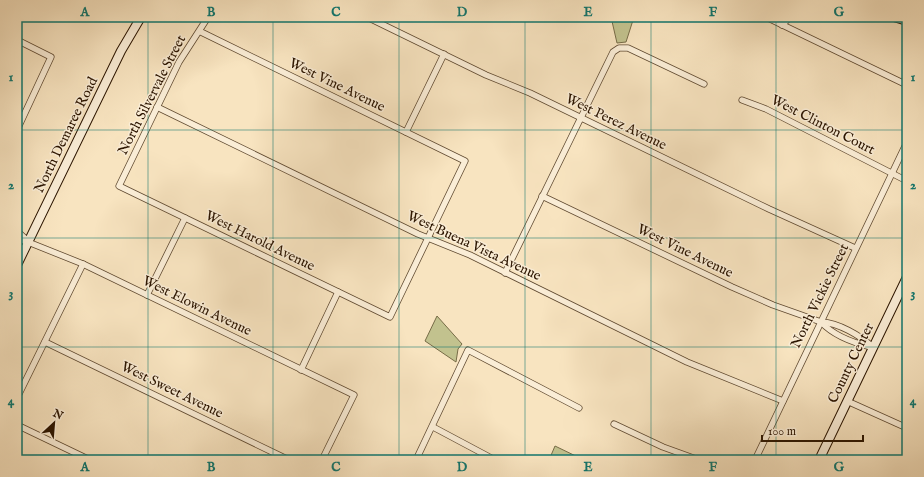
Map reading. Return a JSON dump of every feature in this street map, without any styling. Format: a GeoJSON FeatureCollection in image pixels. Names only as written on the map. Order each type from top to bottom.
{"type":"FeatureCollection","features":[{"type":"Feature","properties":{"kind":"main road","name":"North Demaree Road"},"geometry":{"type":"LineString","coordinates":[[17,265],[118,58],[141,17]]}},
{"type":"Feature","properties":{"kind":"main road"},"geometry":{"type":"LineString","coordinates":[[894,17],[907,21]]}},
{"type":"Feature","properties":{"kind":"main road","name":"County Center"},"geometry":{"type":"LineString","coordinates":[[819,460],[907,277]]}},
{"type":"Feature","properties":{"kind":"street","name":"North Silvervale Street"},"geometry":{"type":"LineString","coordinates":[[119,186],[183,55],[208,17]]}},
{"type":"Feature","properties":{"kind":"street","name":"West Perez Avenue"},"geometry":{"type":"LineString","coordinates":[[367,17],[582,118],[769,209],[856,248]]}},
{"type":"Feature","properties":{"kind":"street"},"geometry":{"type":"LineString","coordinates":[[766,17],[907,85]]}},
{"type":"Feature","properties":{"kind":"street"},"geometry":{"type":"LineString","coordinates":[[782,17],[782,25]]}},
{"type":"Feature","properties":{"kind":"street"},"geometry":{"type":"LineString","coordinates":[[782,25],[790,17]]}},
{"type":"Feature","properties":{"kind":"street","name":"West Vine Avenue"},"geometry":{"type":"LineString","coordinates":[[199,31],[465,161],[428,238]]}},
{"type":"Feature","properties":{"kind":"street"},"geometry":{"type":"LineString","coordinates":[[17,40],[51,57],[17,130]]}},
{"type":"Feature","properties":{"kind":"street"},"geometry":{"type":"LineString","coordinates":[[505,273],[611,56],[619,48],[634,50],[704,84]]}},
{"type":"Feature","properties":{"kind":"street"},"geometry":{"type":"LineString","coordinates":[[406,132],[444,54]]}},
{"type":"Feature","properties":{"kind":"street","name":"West Clinton Court"},"geometry":{"type":"LineString","coordinates":[[742,100],[766,109],[907,181]]}},
{"type":"Feature","properties":{"kind":"street","name":"West Buena Vista Avenue"},"geometry":{"type":"LineString","coordinates":[[157,107],[428,238],[470,255],[687,362],[783,400]]}},
{"type":"Feature","properties":{"kind":"street","name":"North Vickie Street"},"geometry":{"type":"LineString","coordinates":[[755,460],[907,142]]}},
{"type":"Feature","properties":{"kind":"street","name":"West Harold Avenue"},"geometry":{"type":"LineString","coordinates":[[119,186],[390,317],[428,238]]}},
{"type":"Feature","properties":{"kind":"street","name":"West Vine Avenue"},"geometry":{"type":"LineString","coordinates":[[542,196],[732,287],[773,305],[820,322],[827,329],[853,341],[873,347]]}},
{"type":"Feature","properties":{"kind":"street"},"geometry":{"type":"LineString","coordinates":[[147,295],[185,218]]}},
{"type":"Feature","properties":{"kind":"street","name":"West Elowin Avenue"},"geometry":{"type":"LineString","coordinates":[[17,231],[28,242]]}},
{"type":"Feature","properties":{"kind":"street","name":"West Elowin Avenue"},"geometry":{"type":"LineString","coordinates":[[17,239],[83,264],[354,395],[322,460]]}},
{"type":"Feature","properties":{"kind":"street"},"geometry":{"type":"LineString","coordinates":[[17,398],[83,264]]}},
{"type":"Feature","properties":{"kind":"street"},"geometry":{"type":"LineString","coordinates":[[301,370],[338,292]]}},
{"type":"Feature","properties":{"kind":"street","name":"West Sweet Avenue"},"geometry":{"type":"LineString","coordinates":[[44,342],[289,460]]}},
{"type":"Feature","properties":{"kind":"street"},"geometry":{"type":"LineString","coordinates":[[416,460],[468,350],[579,408]]}},
{"type":"Feature","properties":{"kind":"street"},"geometry":{"type":"LineString","coordinates":[[848,401],[907,428]]}},
{"type":"Feature","properties":{"kind":"street"},"geometry":{"type":"LineString","coordinates":[[17,424],[90,460]]}},
{"type":"Feature","properties":{"kind":"street"},"geometry":{"type":"LineString","coordinates":[[614,424],[663,447],[699,460]]}},
{"type":"Feature","properties":{"kind":"street"},"geometry":{"type":"LineString","coordinates":[[432,427],[496,460]]}},
{"type":"Feature","properties":{"kind":"green space"},"geometry":{"type":"Polygon","coordinates":[[[611,17],[634,17],[626,42],[617,43],[611,17]]]}},
{"type":"Feature","properties":{"kind":"green space"},"geometry":{"type":"Polygon","coordinates":[[[437,316],[462,344],[458,349],[456,362],[425,341],[437,316]]]}},
{"type":"Feature","properties":{"kind":"green space"},"geometry":{"type":"Polygon","coordinates":[[[555,446],[584,460],[549,460],[555,446]]]}}]}
